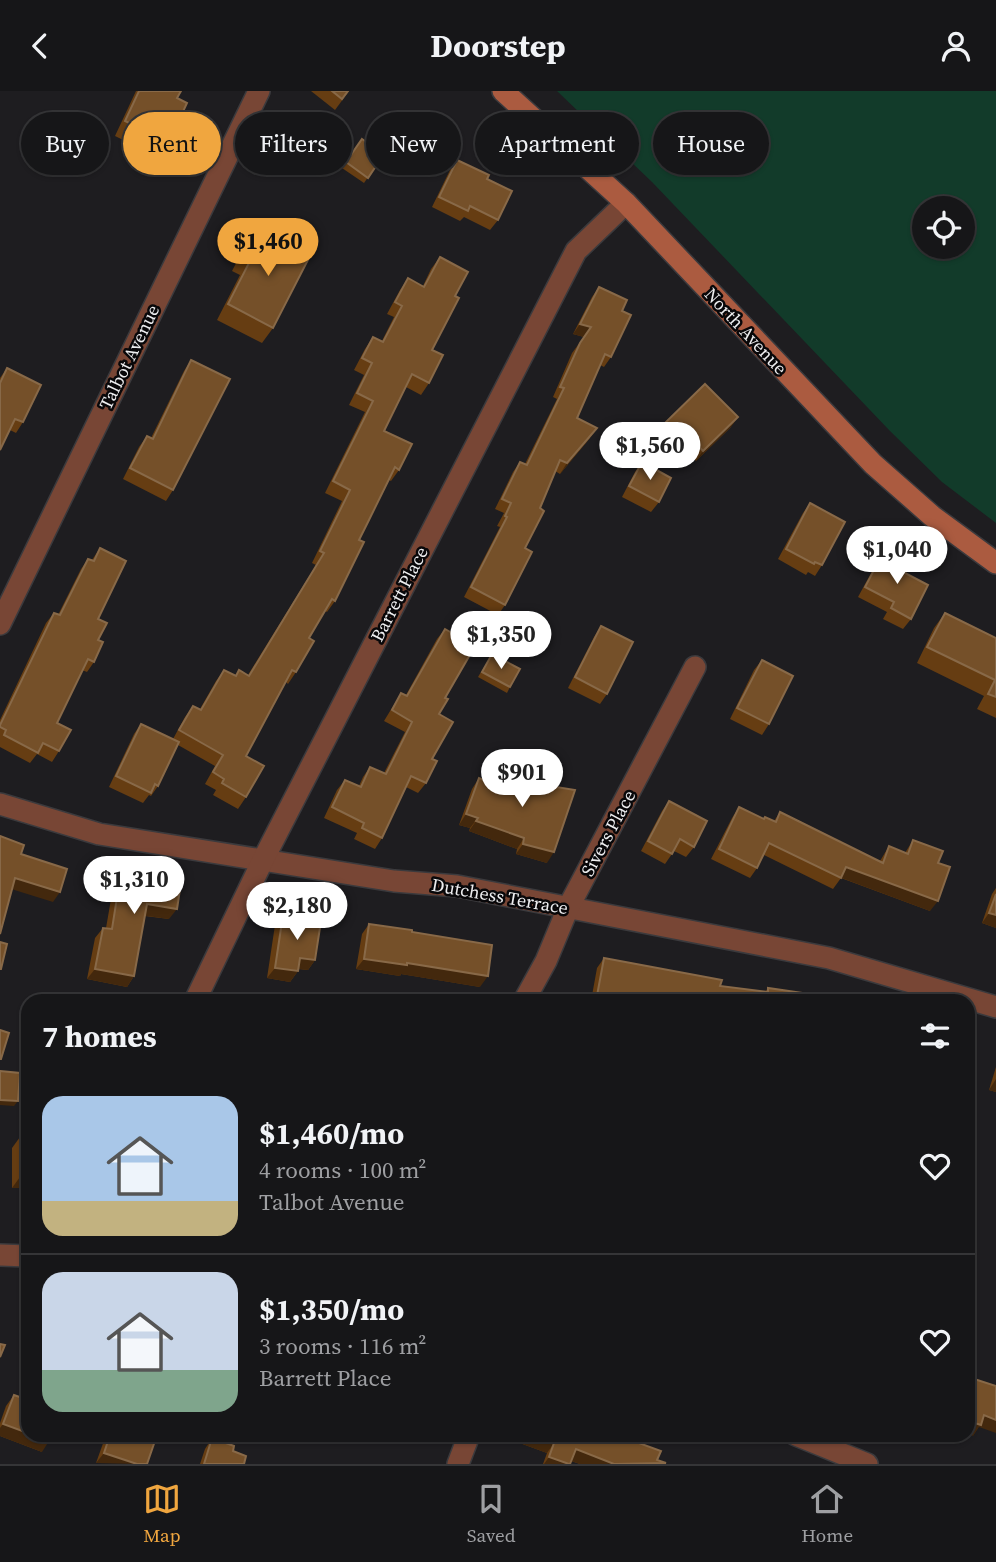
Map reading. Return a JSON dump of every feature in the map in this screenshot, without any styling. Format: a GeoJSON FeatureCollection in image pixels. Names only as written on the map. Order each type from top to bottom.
{"type":"FeatureCollection","features":[{"type":"Feature","properties":{"kind":"main road","name":"North Avenue"},"geometry":{"type":"LineString","coordinates":[[503,91],[626,203],[873,464],[932,516],[996,563]]}},
{"type":"Feature","properties":{"kind":"street","name":"Talbot Avenue"},"geometry":{"type":"LineString","coordinates":[[0,624],[260,91]]}},
{"type":"Feature","properties":{"kind":"street","name":"Barrett Place"},"geometry":{"type":"LineString","coordinates":[[198,994],[262,862],[576,251],[626,203]]}},
{"type":"Feature","properties":{"kind":"street","name":"Sivers Place"},"geometry":{"type":"LineString","coordinates":[[528,994],[546,961],[568,908],[695,667]]}},
{"type":"Feature","properties":{"kind":"street","name":"Dutchess Terrace"},"geometry":{"type":"LineString","coordinates":[[0,804],[99,834],[262,862],[394,881],[457,886],[829,958],[952,994]]}},
{"type":"Feature","properties":{"kind":"street","name":"Dutchess Terrace"},"geometry":{"type":"LineString","coordinates":[[975,1001],[996,1007]]}},
{"type":"Feature","properties":{"kind":"street"},"geometry":{"type":"LineString","coordinates":[[0,1255],[21,1255]]}},
{"type":"Feature","properties":{"kind":"street"},"geometry":{"type":"LineString","coordinates":[[458,1464],[466,1442]]}},
{"type":"Feature","properties":{"kind":"street"},"geometry":{"type":"LineString","coordinates":[[813,1442],[867,1464]]}},
{"type":"Feature","properties":{"kind":"green space"},"geometry":{"type":"Polygon","coordinates":[[[557,91],[996,91],[996,523],[942,482],[639,170],[639,112],[579,112],[557,91]]]}},
{"type":"Feature","properties":{"kind":"building"},"geometry":{"type":"Polygon","coordinates":[[[139,91],[181,91],[177,98],[187,103],[183,112],[129,112],[139,91]]]}},
{"type":"Feature","properties":{"kind":"building"},"geometry":{"type":"Polygon","coordinates":[[[332,91],[348,91],[342,99],[332,91]]]}},
{"type":"Feature","properties":{"kind":"building"},"geometry":{"type":"Polygon","coordinates":[[[362,139],[366,142],[366,175],[370,175],[368,178],[352,166],[352,153],[362,139]]]}},
{"type":"Feature","properties":{"kind":"building"},"geometry":{"type":"Polygon","coordinates":[[[461,162],[475,168],[475,175],[489,175],[487,179],[512,191],[498,220],[470,206],[468,211],[439,197],[450,175],[461,175],[461,162]]]}},
{"type":"Feature","properties":{"kind":"building"},"geometry":{"type":"Polygon","coordinates":[[[257,229],[310,256],[273,328],[228,304],[251,259],[243,255],[257,229]]]}},
{"type":"Feature","properties":{"kind":"building"},"geometry":{"type":"Polygon","coordinates":[[[440,257],[468,272],[455,296],[459,298],[432,350],[443,355],[429,383],[412,374],[384,431],[412,444],[399,470],[395,467],[359,540],[364,542],[335,601],[332,599],[309,638],[314,641],[296,672],[292,670],[246,756],[264,766],[246,797],[222,783],[224,779],[213,772],[223,755],[179,730],[193,706],[201,710],[224,670],[236,676],[239,670],[249,676],[324,553],[320,551],[350,490],[333,481],[373,401],[357,393],[372,363],[362,358],[373,337],[383,342],[402,306],[395,302],[408,278],[424,287],[440,257]]]}},
{"type":"Feature","properties":{"kind":"building"},"geometry":{"type":"Polygon","coordinates":[[[599,287],[627,300],[622,311],[631,315],[611,357],[605,354],[577,418],[597,428],[567,463],[560,460],[540,508],[544,511],[525,548],[532,552],[505,605],[471,587],[507,517],[505,516],[511,503],[502,499],[520,462],[527,465],[564,388],[560,387],[580,343],[591,327],[580,324],[599,287]]]}},
{"type":"Feature","properties":{"kind":"building"},"geometry":{"type":"Polygon","coordinates":[[[191,360],[230,379],[173,490],[130,468],[147,436],[153,439],[191,360]]]}},
{"type":"Feature","properties":{"kind":"building"},"geometry":{"type":"Polygon","coordinates":[[[7,368],[41,385],[23,422],[15,419],[0,450],[0,383],[7,368]]]}},
{"type":"Feature","properties":{"kind":"building"},"geometry":{"type":"Polygon","coordinates":[[[705,384],[738,417],[703,451],[692,439],[687,447],[664,424],[705,384]]]}},
{"type":"Feature","properties":{"kind":"building"},"geometry":{"type":"Polygon","coordinates":[[[642,462],[671,478],[659,502],[629,486],[642,462]]]}},
{"type":"Feature","properties":{"kind":"building"},"geometry":{"type":"Polygon","coordinates":[[[810,503],[845,522],[822,565],[815,562],[814,564],[786,549],[810,503]]]}},
{"type":"Feature","properties":{"kind":"building"},"geometry":{"type":"Polygon","coordinates":[[[100,548],[126,561],[98,619],[107,623],[98,640],[103,642],[94,662],[88,659],[57,723],[71,730],[59,751],[43,743],[38,753],[4,735],[6,730],[0,725],[54,613],[60,615],[88,559],[94,561],[100,548]]]}},
{"type":"Feature","properties":{"kind":"building"},"geometry":{"type":"Polygon","coordinates":[[[883,553],[908,566],[905,573],[928,585],[911,619],[891,608],[894,602],[865,587],[883,553]]]}},
{"type":"Feature","properties":{"kind":"building"},"geometry":{"type":"Polygon","coordinates":[[[945,613],[996,638],[996,697],[988,694],[995,680],[927,647],[945,613]]]}},
{"type":"Feature","properties":{"kind":"building"},"geometry":{"type":"Polygon","coordinates":[[[601,626],[633,642],[607,694],[575,677],[601,626]]]}},
{"type":"Feature","properties":{"kind":"building"},"geometry":{"type":"Polygon","coordinates":[[[445,629],[475,646],[445,698],[448,699],[439,714],[453,722],[432,759],[437,761],[426,783],[411,776],[382,838],[362,828],[364,823],[332,807],[345,780],[361,787],[370,767],[386,774],[412,722],[392,710],[401,693],[407,696],[445,629]]]}},
{"type":"Feature","properties":{"kind":"building"},"geometry":{"type":"Polygon","coordinates":[[[492,654],[520,669],[510,687],[482,672],[492,654]]]}},
{"type":"Feature","properties":{"kind":"building"},"geometry":{"type":"Polygon","coordinates":[[[762,660],[793,676],[769,724],[737,708],[762,660]]]}},
{"type":"Feature","properties":{"kind":"building"},"geometry":{"type":"Polygon","coordinates":[[[141,724],[179,742],[158,786],[155,784],[151,793],[116,776],[141,724]]]}},
{"type":"Feature","properties":{"kind":"building"},"geometry":{"type":"Polygon","coordinates":[[[494,768],[515,775],[513,780],[575,790],[554,852],[523,844],[524,838],[476,821],[478,818],[466,814],[479,778],[489,782],[494,768]]]}},
{"type":"Feature","properties":{"kind":"building"},"geometry":{"type":"Polygon","coordinates":[[[669,801],[707,821],[694,847],[680,839],[672,854],[648,841],[669,801]]]}},
{"type":"Feature","properties":{"kind":"building"},"geometry":{"type":"Polygon","coordinates":[[[739,807],[776,822],[780,812],[883,863],[889,846],[908,854],[913,840],[943,851],[938,863],[950,867],[938,901],[846,867],[841,878],[769,843],[757,868],[719,849],[739,807]]]}},
{"type":"Feature","properties":{"kind":"building"},"geometry":{"type":"Polygon","coordinates":[[[0,836],[24,845],[21,854],[67,869],[60,892],[15,878],[0,934],[0,836]]]}},
{"type":"Feature","properties":{"kind":"building"},"geometry":{"type":"Polygon","coordinates":[[[122,866],[182,876],[177,909],[147,904],[134,976],[95,969],[103,928],[112,929],[122,866]]]}},
{"type":"Feature","properties":{"kind":"building"},"geometry":{"type":"Polygon","coordinates":[[[996,894],[996,915],[989,913],[996,894]]]}},
{"type":"Feature","properties":{"kind":"building"},"geometry":{"type":"Polygon","coordinates":[[[283,915],[321,921],[315,960],[300,958],[298,971],[275,968],[283,915]]]}},
{"type":"Feature","properties":{"kind":"building"},"geometry":{"type":"Polygon","coordinates":[[[369,924],[492,945],[488,976],[364,959],[369,924]]]}},
{"type":"Feature","properties":{"kind":"building"},"geometry":{"type":"Polygon","coordinates":[[[0,942],[7,944],[1,969],[0,969],[0,942]]]}},
{"type":"Feature","properties":{"kind":"building"},"geometry":{"type":"Polygon","coordinates":[[[604,958],[722,980],[720,986],[768,992],[768,988],[810,994],[597,994],[604,958]]]}},
{"type":"Feature","properties":{"kind":"building"},"geometry":{"type":"Polygon","coordinates":[[[0,1030],[9,1033],[1,1059],[0,1059],[0,1030]]]}},
{"type":"Feature","properties":{"kind":"building"},"geometry":{"type":"Polygon","coordinates":[[[0,1071],[20,1073],[18,1101],[0,1100],[0,1071]]]}},
{"type":"Feature","properties":{"kind":"building"},"geometry":{"type":"Polygon","coordinates":[[[20,1137],[21,1137],[21,1177],[20,1137]]]}},
{"type":"Feature","properties":{"kind":"building"},"geometry":{"type":"Polygon","coordinates":[[[0,1344],[5,1345],[0,1357],[0,1344]]]}},
{"type":"Feature","properties":{"kind":"building"},"geometry":{"type":"Polygon","coordinates":[[[975,1379],[996,1386],[996,1420],[984,1415],[981,1425],[975,1423],[975,1379]]]}},
{"type":"Feature","properties":{"kind":"building"},"geometry":{"type":"Polygon","coordinates":[[[14,1395],[21,1398],[21,1430],[3,1424],[14,1395]]]}},
{"type":"Feature","properties":{"kind":"building"},"geometry":{"type":"Polygon","coordinates":[[[108,1442],[155,1442],[147,1464],[137,1464],[104,1453],[108,1442]]]}},
{"type":"Feature","properties":{"kind":"building"},"geometry":{"type":"Polygon","coordinates":[[[211,1442],[234,1446],[233,1451],[246,1456],[244,1464],[204,1464],[211,1442]]]}},
{"type":"Feature","properties":{"kind":"building"},"geometry":{"type":"Polygon","coordinates":[[[551,1442],[636,1442],[661,1451],[657,1460],[666,1463],[614,1464],[576,1449],[569,1464],[549,1457],[554,1443],[551,1442]]]}}]}
